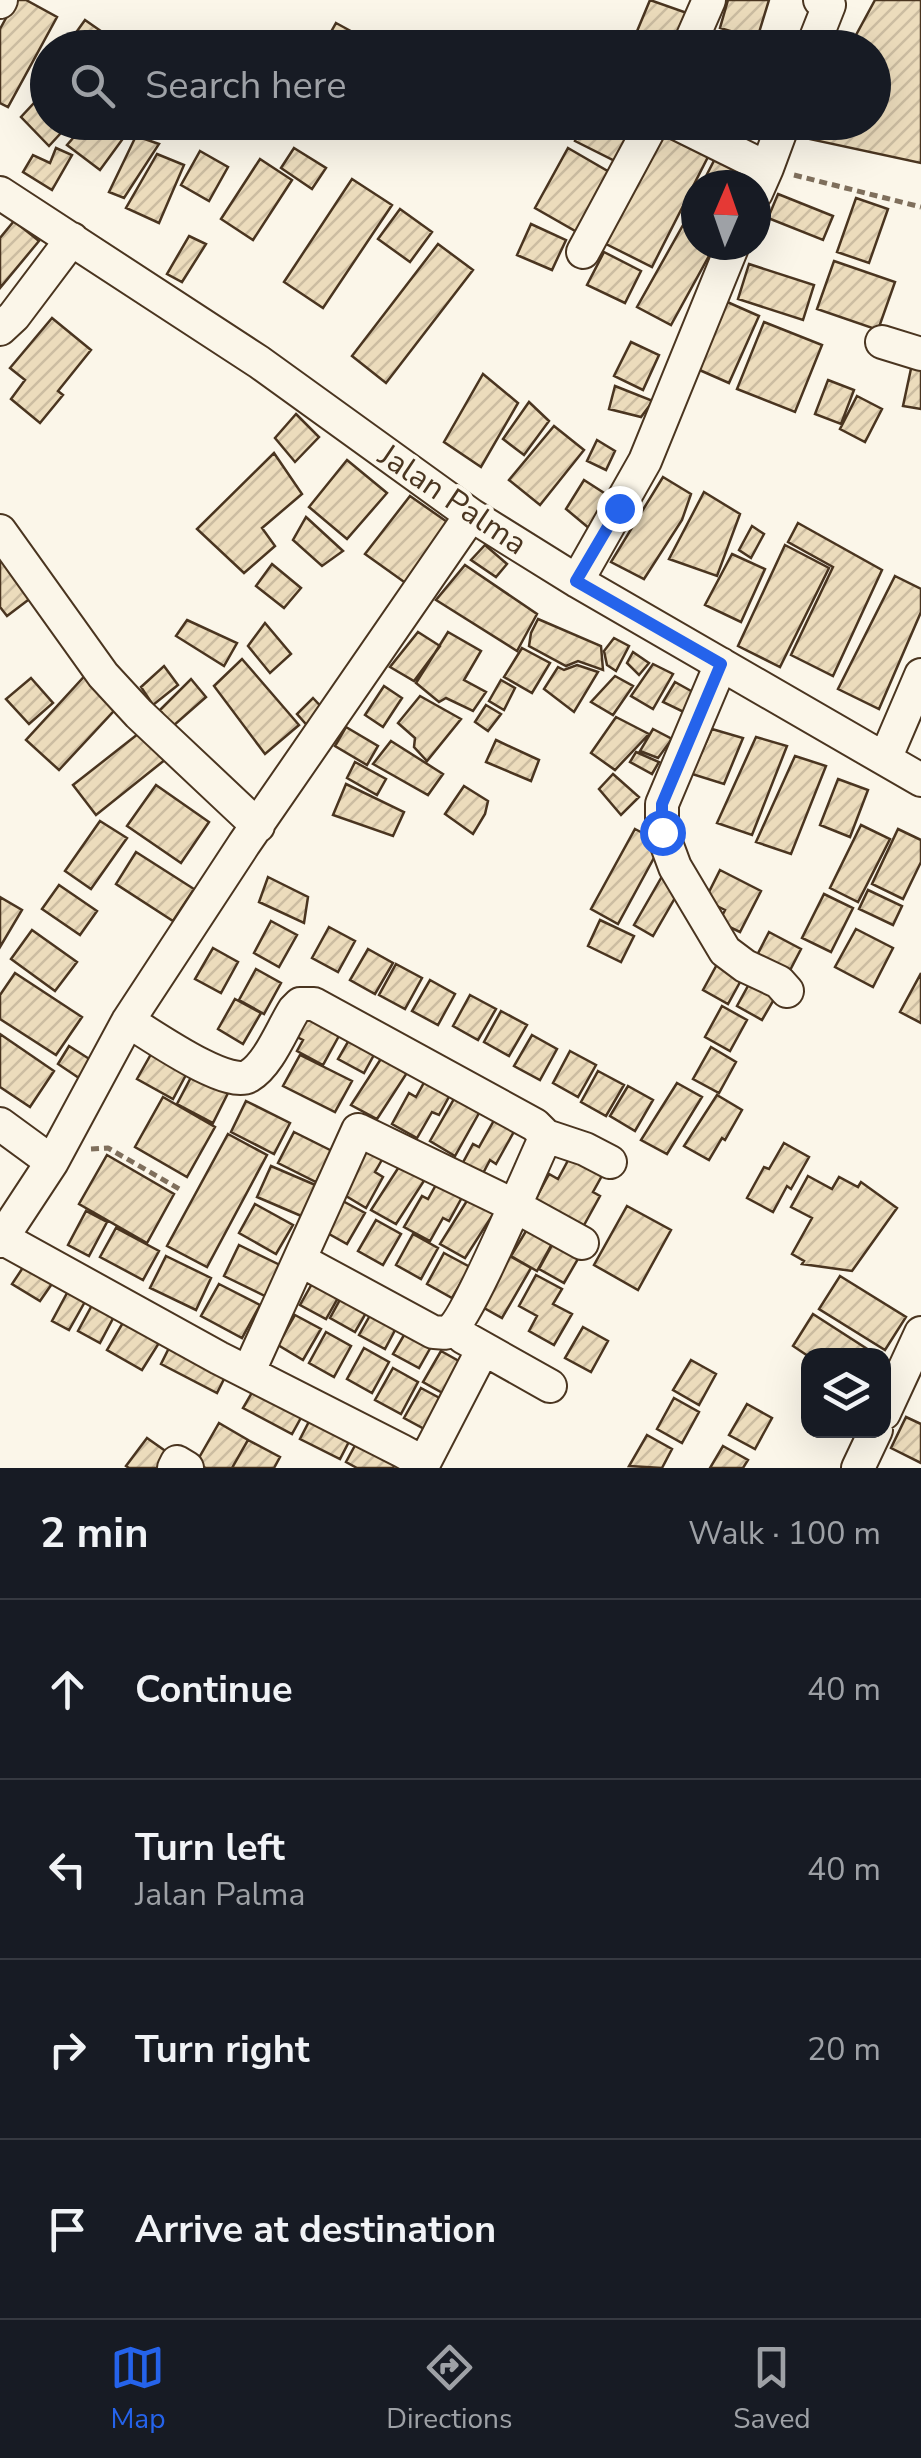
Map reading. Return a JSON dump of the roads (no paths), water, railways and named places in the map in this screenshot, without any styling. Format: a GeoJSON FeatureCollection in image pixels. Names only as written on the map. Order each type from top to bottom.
{"type":"FeatureCollection","features":[{"type":"Feature","properties":{"kind":"street"},"geometry":{"type":"LineString","coordinates":[[696,30],[709,0]]}},
{"type":"Feature","properties":{"kind":"street"},"geometry":{"type":"LineString","coordinates":[[817,30],[826,2]]}},
{"type":"Feature","properties":{"kind":"street"},"geometry":{"type":"LineString","coordinates":[[583,252],[643,140]]}},
{"type":"Feature","properties":{"kind":"street"},"geometry":{"type":"LineString","coordinates":[[701,140],[747,170]]}},
{"type":"Feature","properties":{"kind":"street"},"geometry":{"type":"LineString","coordinates":[[766,170],[777,140]]}},
{"type":"Feature","properties":{"kind":"street","name":"Jalan Palma"},"geometry":{"type":"LineString","coordinates":[[2,196],[259,362],[471,515],[576,581],[921,780]]}},
{"type":"Feature","properties":{"kind":"street"},"geometry":{"type":"LineString","coordinates":[[0,329],[72,239]]}},
{"type":"Feature","properties":{"kind":"street"},"geometry":{"type":"LineString","coordinates":[[576,581],[645,461],[727,260]]}},
{"type":"Feature","properties":{"kind":"street"},"geometry":{"type":"LineString","coordinates":[[882,342],[921,354]]}},
{"type":"Feature","properties":{"kind":"street"},"geometry":{"type":"LineString","coordinates":[[471,515],[128,1022],[52,1162],[1,1240],[422,1466],[483,1349]]}},
{"type":"Feature","properties":{"kind":"street"},"geometry":{"type":"LineString","coordinates":[[0,531],[103,675],[258,826]]}},
{"type":"Feature","properties":{"kind":"street"},"geometry":{"type":"LineString","coordinates":[[721,664],[662,804],[662,832],[675,867],[725,951],[745,966],[779,982],[787,991]]}},
{"type":"Feature","properties":{"kind":"street"},"geometry":{"type":"LineString","coordinates":[[885,759],[921,675]]}},
{"type":"Feature","properties":{"kind":"street"},"geometry":{"type":"LineString","coordinates":[[128,1022],[210,1069],[240,1079],[260,1065],[294,1010],[300,1004],[314,1004],[534,1125],[546,1136],[585,1148],[610,1162]]}},
{"type":"Feature","properties":{"kind":"street"},"geometry":{"type":"LineString","coordinates":[[0,1124],[52,1162]]}},
{"type":"Feature","properties":{"kind":"street"},"geometry":{"type":"LineString","coordinates":[[248,1371],[358,1130],[514,1204],[582,1243]]}},
{"type":"Feature","properties":{"kind":"street"},"geometry":{"type":"LineString","coordinates":[[300,1260],[433,1332],[451,1330],[470,1300],[546,1136]]}},
{"type":"Feature","properties":{"kind":"street"},"geometry":{"type":"LineString","coordinates":[[451,1330],[550,1386]]}},
{"type":"Feature","properties":{"kind":"street"},"geometry":{"type":"LineString","coordinates":[[891,1399],[921,1333]]}},
{"type":"Feature","properties":{"kind":"street"},"geometry":{"type":"LineString","coordinates":[[858,1468],[872,1438]]}},
{"type":"Feature","properties":{"kind":"street"},"geometry":{"type":"LineString","coordinates":[[174,1468],[177,1462],[187,1468]]}}]}
